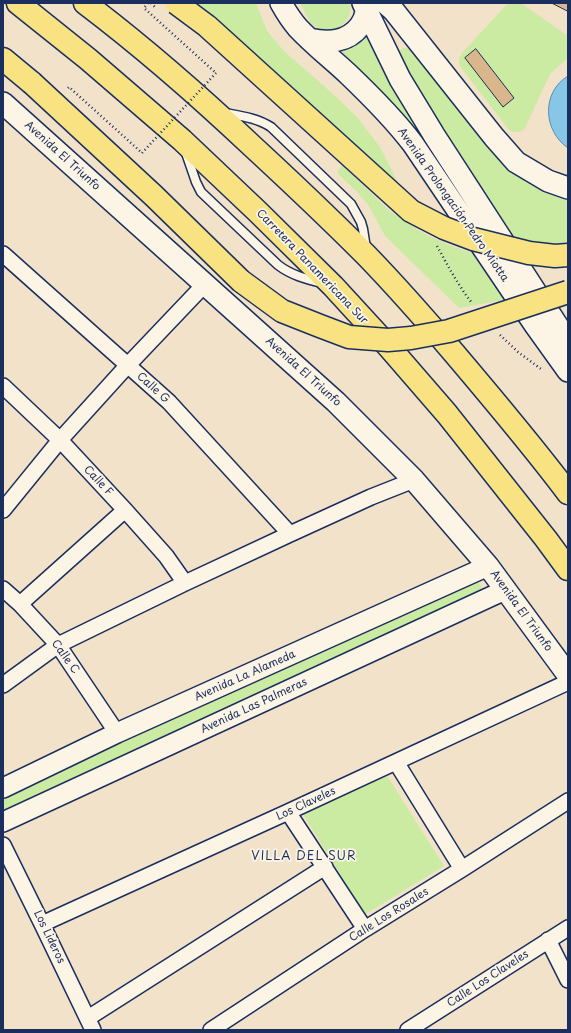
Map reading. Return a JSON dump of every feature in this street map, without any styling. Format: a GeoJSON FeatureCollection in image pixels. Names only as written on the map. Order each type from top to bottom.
{"type":"FeatureCollection","features":[{"type":"Feature","properties":{"kind":"highway","name":"Carretera Panamericana Sur"},"geometry":{"type":"LineString","coordinates":[[18,3],[88,59],[182,140],[333,286],[389,347],[447,414],[542,533],[568,569]]}},
{"type":"Feature","properties":{"kind":"highway"},"geometry":{"type":"LineString","coordinates":[[85,3],[119,28],[168,69],[290,180],[367,256],[424,318],[482,385],[568,493]]}},
{"type":"Feature","properties":{"kind":"highway"},"geometry":{"type":"LineString","coordinates":[[176,3],[207,26],[411,211],[444,228],[473,239],[529,253],[555,256],[568,255]]}},
{"type":"Feature","properties":{"kind":"highway"},"geometry":{"type":"LineString","coordinates":[[3,59],[32,83],[154,196],[241,281],[282,311],[349,337],[388,340],[411,338],[449,330],[568,292]]}},
{"type":"Feature","properties":{"kind":"main road","name":"Avenida Prolongación Pedro Miotta"},"geometry":{"type":"LineString","coordinates":[[281,3],[289,16],[309,40],[348,74],[392,118],[552,320]]}},
{"type":"Feature","properties":{"kind":"main road"},"geometry":{"type":"LineString","coordinates":[[385,3],[394,11],[494,137],[516,162],[548,181],[568,188]]}},
{"type":"Feature","properties":{"kind":"main road","name":"Avenida Prolongación Pedro Miotta"},"geometry":{"type":"LineString","coordinates":[[364,7],[404,85],[434,135],[552,320]]}},
{"type":"Feature","properties":{"kind":"main road"},"geometry":{"type":"LineString","coordinates":[[309,40],[331,42],[340,40],[350,35],[363,21],[364,7]]}},
{"type":"Feature","properties":{"kind":"main road","name":"Avenida El Triunfo"},"geometry":{"type":"LineString","coordinates":[[3,103],[336,402],[414,480],[488,566],[568,675]]}},
{"type":"Feature","properties":{"kind":"main road"},"geometry":{"type":"LineString","coordinates":[[552,320],[568,342]]}},
{"type":"Feature","properties":{"kind":"main road"},"geometry":{"type":"LineString","coordinates":[[552,320],[568,371]]}},
{"type":"Feature","properties":{"kind":"street","name":"Calle G"},"geometry":{"type":"LineString","coordinates":[[3,254],[169,402],[290,534]]}},
{"type":"Feature","properties":{"kind":"street"},"geometry":{"type":"LineString","coordinates":[[3,510],[60,440],[205,284]]}},
{"type":"Feature","properties":{"kind":"street","name":"Calle F"},"geometry":{"type":"LineString","coordinates":[[3,386],[60,440],[125,510],[166,556],[185,583]]}},
{"type":"Feature","properties":{"kind":"street"},"geometry":{"type":"LineString","coordinates":[[3,684],[58,645],[290,534],[371,497],[414,480]]}},
{"type":"Feature","properties":{"kind":"street"},"geometry":{"type":"LineString","coordinates":[[20,604],[125,510]]}},
{"type":"Feature","properties":{"kind":"street","name":"Avenida La Alameda"},"geometry":{"type":"LineString","coordinates":[[3,788],[117,733],[488,566]]}},
{"type":"Feature","properties":{"kind":"street","name":"Calle C"},"geometry":{"type":"LineString","coordinates":[[3,589],[20,604],[58,645],[117,733]]}},
{"type":"Feature","properties":{"kind":"street","name":"Avenida Las Palmeras"},"geometry":{"type":"LineString","coordinates":[[3,822],[505,590]]}},
{"type":"Feature","properties":{"kind":"street","name":"Los Claveles"},"geometry":{"type":"LineString","coordinates":[[42,924],[568,682]]}},
{"type":"Feature","properties":{"kind":"street"},"geometry":{"type":"LineString","coordinates":[[396,762],[462,869]]}},
{"type":"Feature","properties":{"kind":"street","name":"Calle Los Rosales"},"geometry":{"type":"LineString","coordinates":[[211,1030],[365,929],[568,801]]}},
{"type":"Feature","properties":{"kind":"street"},"geometry":{"type":"LineString","coordinates":[[288,812],[365,929]]}},
{"type":"Feature","properties":{"kind":"street","name":"Los Lideros"},"geometry":{"type":"LineString","coordinates":[[3,845],[90,1024]]}},
{"type":"Feature","properties":{"kind":"street"},"geometry":{"type":"LineString","coordinates":[[90,1024],[325,867]]}},
{"type":"Feature","properties":{"kind":"street","name":"Calle Los Claveles"},"geometry":{"type":"LineString","coordinates":[[408,1030],[568,928]]}},
{"type":"Feature","properties":{"kind":"street"},"geometry":{"type":"LineString","coordinates":[[548,940],[568,980]]}},
{"type":"Feature","properties":{"kind":"path"},"geometry":{"type":"LineString","coordinates":[[142,153],[216,73],[144,8],[148,3]]}},
{"type":"Feature","properties":{"kind":"path"},"geometry":{"type":"LineString","coordinates":[[434,242],[463,292],[475,308]]}},
{"type":"Feature","properties":{"kind":"path"},"geometry":{"type":"LineString","coordinates":[[498,334],[518,352],[544,371]]}},
{"type":"Feature","properties":{"kind":"green space"},"geometry":{"type":"Polygon","coordinates":[[[188,3],[256,3],[267,31],[284,51],[357,117],[380,147],[400,187],[284,80],[188,3]]]}},
{"type":"Feature","properties":{"kind":"green space"},"geometry":{"type":"Polygon","coordinates":[[[300,3],[350,3],[349,16],[340,27],[335,30],[322,30],[315,27],[310,22],[300,3]]]}},
{"type":"Feature","properties":{"kind":"green space"},"geometry":{"type":"Polygon","coordinates":[[[508,3],[521,3],[568,36],[568,58],[550,74],[525,128],[517,132],[509,130],[462,69],[459,61],[462,53],[508,3]]]}},
{"type":"Feature","properties":{"kind":"green space"},"geometry":{"type":"Polygon","coordinates":[[[368,27],[461,189],[407,124],[336,51],[368,27]]]}},
{"type":"Feature","properties":{"kind":"green space"},"geometry":{"type":"Polygon","coordinates":[[[403,48],[414,51],[519,175],[568,201],[568,242],[552,244],[538,243],[525,241],[510,235],[395,57],[403,48]]]}},
{"type":"Feature","properties":{"kind":"green space"},"geometry":{"type":"Polygon","coordinates":[[[342,165],[391,212],[425,234],[449,245],[472,253],[504,300],[459,308],[385,236],[369,206],[337,173],[342,165]]]}},
{"type":"Feature","properties":{"kind":"green space"},"geometry":{"type":"Polygon","coordinates":[[[472,579],[480,584],[481,594],[3,817],[3,796],[472,579]]]}},
{"type":"Feature","properties":{"kind":"green space"},"geometry":{"type":"Polygon","coordinates":[[[386,774],[444,866],[364,915],[303,814],[386,774]]]}},
{"type":"Feature","properties":{"kind":"water"},"geometry":{"type":"Polygon","coordinates":[[[568,76],[568,148],[560,141],[554,132],[548,112],[553,92],[559,83],[568,76]]]}},
{"type":"Feature","properties":{"kind":"building"},"geometry":{"type":"Polygon","coordinates":[[[552,3],[568,3],[568,11],[552,3]]]}},
{"type":"Feature","properties":{"kind":"building"},"geometry":{"type":"Polygon","coordinates":[[[476,49],[514,98],[503,107],[465,58],[476,49]]]}},
{"type":"Feature","properties":{"kind":"district","name":"VILLA DEL SUR"},"geometry":{"type":"Point","coordinates":[304,857]}}]}
